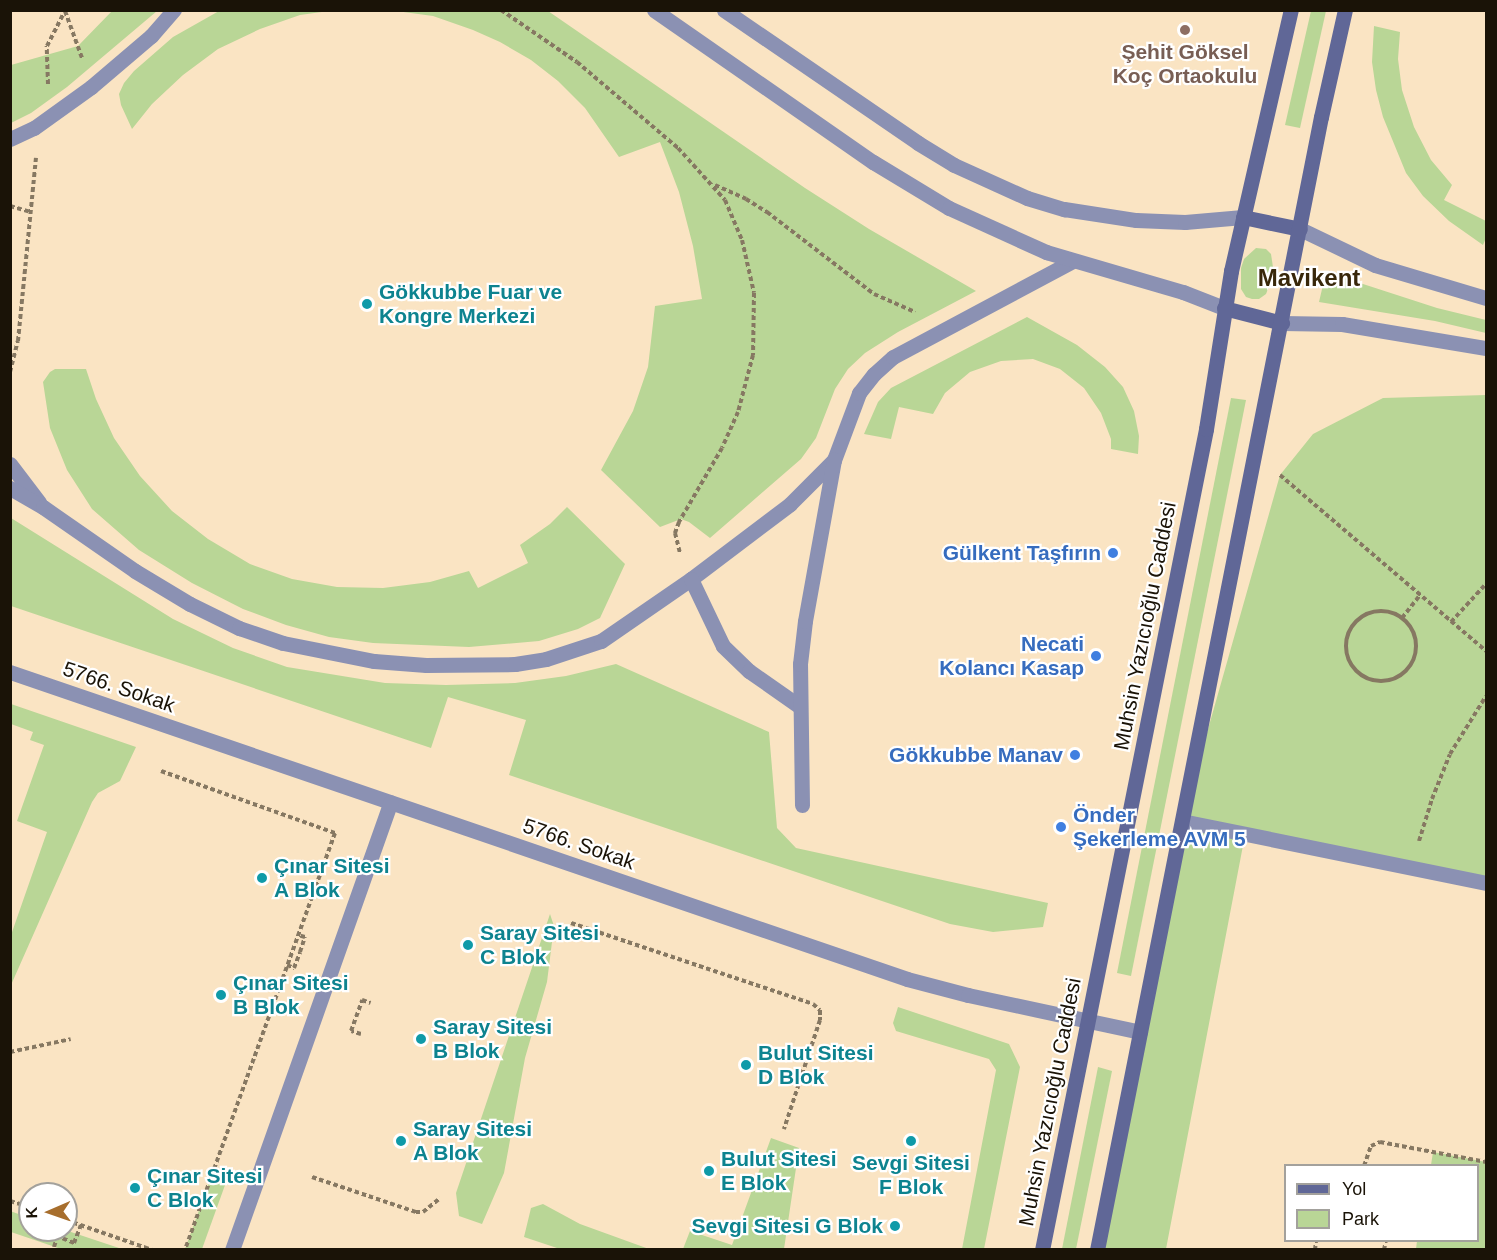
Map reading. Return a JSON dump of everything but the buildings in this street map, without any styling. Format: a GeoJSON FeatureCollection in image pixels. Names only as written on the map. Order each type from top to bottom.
{"type":"FeatureCollection","features":[{"type":"Feature","properties":{"kind":"main road","name":"Muhsin Yazıcıoğlu Caddesi"},"geometry":{"type":"LineString","coordinates":[[1042,1250],[1206,429],[1224,308],[1292,10]]}},
{"type":"Feature","properties":{"kind":"main road"},"geometry":{"type":"LineString","coordinates":[[1097,1250],[1321,117],[1346,10]]}},
{"type":"Feature","properties":{"kind":"main road"},"geometry":{"type":"LineString","coordinates":[[1243,217],[1300,229]]}},
{"type":"Feature","properties":{"kind":"main road"},"geometry":{"type":"LineString","coordinates":[[1224,308],[1282,323]]}},
{"type":"Feature","properties":{"kind":"street"},"geometry":{"type":"LineString","coordinates":[[10,138],[34,128],[91,87],[151,36],[174,10]]}},
{"type":"Feature","properties":{"kind":"street"},"geometry":{"type":"LineString","coordinates":[[654,10],[911,186],[1022,243],[1073,261],[1183,292],[1224,308]]}},
{"type":"Feature","properties":{"kind":"street"},"geometry":{"type":"LineString","coordinates":[[724,10],[918,144],[954,165],[1027,198],[1064,209],[1136,220],[1185,222],[1243,217]]}},
{"type":"Feature","properties":{"kind":"street"},"geometry":{"type":"LineString","coordinates":[[1300,229],[1375,265],[1486,298]]}},
{"type":"Feature","properties":{"kind":"street"},"geometry":{"type":"LineString","coordinates":[[802,805],[799,706],[805,621],[834,460],[859,393],[874,374],[893,357],[1073,261]]}},
{"type":"Feature","properties":{"kind":"street"},"geometry":{"type":"LineString","coordinates":[[1282,323],[1342,324],[1486,348]]}},
{"type":"Feature","properties":{"kind":"street"},"geometry":{"type":"LineString","coordinates":[[10,488],[43,507],[190,604],[239,628],[283,643],[374,661],[471,666],[546,659],[601,640],[691,579],[790,504],[834,460]]}},
{"type":"Feature","properties":{"kind":"street"},"geometry":{"type":"LineString","coordinates":[[10,464],[43,507]]}},
{"type":"Feature","properties":{"kind":"street"},"geometry":{"type":"LineString","coordinates":[[691,579],[723,646],[749,671],[799,706]]}},
{"type":"Feature","properties":{"kind":"street","name":"5766. Sokak"},"geometry":{"type":"LineString","coordinates":[[10,672],[907,979],[968,995],[1140,1032]]}},
{"type":"Feature","properties":{"kind":"street"},"geometry":{"type":"LineString","coordinates":[[232,1250],[391,802]]}},
{"type":"Feature","properties":{"kind":"street"},"geometry":{"type":"LineString","coordinates":[[1182,821],[1486,883]]}},
{"type":"Feature","properties":{"kind":"path"},"geometry":{"type":"LineString","coordinates":[[501,10],[577,62],[678,148],[714,185],[734,219],[749,262],[755,321],[753,356],[738,412],[722,448],[675,532],[676,543],[691,579]]}},
{"type":"Feature","properties":{"kind":"path"},"geometry":{"type":"LineString","coordinates":[[65,11],[91,87]]}},
{"type":"Feature","properties":{"kind":"path"},"geometry":{"type":"LineString","coordinates":[[50,117],[47,46],[65,11]]}},
{"type":"Feature","properties":{"kind":"path"},"geometry":{"type":"LineString","coordinates":[[10,372],[18,341],[35,172],[34,128]]}},
{"type":"Feature","properties":{"kind":"path"},"geometry":{"type":"LineString","coordinates":[[714,185],[738,195],[767,212],[874,294],[949,326]]}},
{"type":"Feature","properties":{"kind":"path"},"geometry":{"type":"LineString","coordinates":[[10,207],[31,212]]}},
{"type":"Feature","properties":{"kind":"path"},"geometry":{"type":"LineString","coordinates":[[1280,475],[1486,651]]}},
{"type":"Feature","properties":{"kind":"path"},"geometry":{"type":"LineString","coordinates":[[1451,622],[1486,584]]}},
{"type":"Feature","properties":{"kind":"path"},"geometry":{"type":"LineString","coordinates":[[1402,618],[1420,595]]}},
{"type":"Feature","properties":{"kind":"path"},"geometry":{"type":"LineString","coordinates":[[1380,611],[1402,618],[1410,626],[1416,648],[1414,659],[1408,669],[1388,681],[1376,682],[1355,671],[1346,650],[1351,627],[1368,613],[1380,611]]}},
{"type":"Feature","properties":{"kind":"path"},"geometry":{"type":"LineString","coordinates":[[1414,868],[1432,800],[1450,754],[1486,696]]}},
{"type":"Feature","properties":{"kind":"path"},"geometry":{"type":"LineString","coordinates":[[161,771],[334,832],[185,1250]]}},
{"type":"Feature","properties":{"kind":"path"},"geometry":{"type":"LineString","coordinates":[[570,923],[813,1004],[820,1010],[820,1020],[783,1128]]}},
{"type":"Feature","properties":{"kind":"path"},"geometry":{"type":"LineString","coordinates":[[287,965],[294,968],[305,938],[298,934]]}},
{"type":"Feature","properties":{"kind":"path"},"geometry":{"type":"LineString","coordinates":[[300,952],[307,955]]}},
{"type":"Feature","properties":{"kind":"path"},"geometry":{"type":"LineString","coordinates":[[361,1034],[351,1031],[362,1000],[371,1003]]}},
{"type":"Feature","properties":{"kind":"path"},"geometry":{"type":"LineString","coordinates":[[347,1012],[357,1015]]}},
{"type":"Feature","properties":{"kind":"path"},"geometry":{"type":"LineString","coordinates":[[10,1052],[71,1039]]}},
{"type":"Feature","properties":{"kind":"path"},"geometry":{"type":"LineString","coordinates":[[1365,1164],[1371,1146],[1380,1142],[1486,1162]]}},
{"type":"Feature","properties":{"kind":"path"},"geometry":{"type":"LineString","coordinates":[[312,1177],[416,1212],[423,1212],[440,1198]]}},
{"type":"Feature","properties":{"kind":"path"},"geometry":{"type":"LineString","coordinates":[[78,1224],[152,1250]]}},
{"type":"Feature","properties":{"kind":"path"},"geometry":{"type":"LineString","coordinates":[[78,1233],[81,1225]]}},
{"type":"Feature","properties":{"kind":"path"},"geometry":{"type":"LineString","coordinates":[[54,1247],[56,1242]]}},
{"type":"Feature","properties":{"kind":"green space"},"geometry":{"type":"Polygon","coordinates":[[[112,11],[157,11],[67,87],[31,113],[11,123],[11,65],[78,46],[112,11]]]}},
{"type":"Feature","properties":{"kind":"green space"},"geometry":{"type":"Polygon","coordinates":[[[219,11],[329,11],[300,15],[260,29],[218,49],[183,75],[152,104],[132,129],[121,105],[119,94],[124,83],[134,71],[173,37],[219,11]]]}},
{"type":"Feature","properties":{"kind":"green space"},"geometry":{"type":"Polygon","coordinates":[[[396,11],[548,11],[805,188],[869,229],[976,291],[898,332],[865,353],[848,369],[835,389],[816,438],[801,459],[710,538],[689,522],[681,519],[660,527],[601,470],[633,411],[648,367],[655,306],[702,299],[693,246],[679,192],[660,142],[619,157],[585,108],[558,81],[531,60],[473,30],[433,16],[396,11]]]}},
{"type":"Feature","properties":{"kind":"green space"},"geometry":{"type":"Polygon","coordinates":[[[1311,11],[1326,11],[1300,128],[1285,125],[1311,11]]]}},
{"type":"Feature","properties":{"kind":"green space"},"geometry":{"type":"Polygon","coordinates":[[[1374,26],[1400,32],[1398,59],[1402,90],[1414,127],[1431,160],[1452,185],[1444,200],[1486,221],[1486,238],[1483,245],[1449,221],[1423,196],[1406,173],[1383,117],[1376,90],[1372,62],[1374,26]]]}},
{"type":"Feature","properties":{"kind":"green space"},"geometry":{"type":"Polygon","coordinates":[[[1256,248],[1266,249],[1271,254],[1274,274],[1266,294],[1259,299],[1252,299],[1246,297],[1241,289],[1241,268],[1244,259],[1256,248]]]}},
{"type":"Feature","properties":{"kind":"green space"},"geometry":{"type":"Polygon","coordinates":[[[1326,272],[1437,308],[1486,320],[1486,333],[1435,321],[1319,302],[1326,272]]]}},
{"type":"Feature","properties":{"kind":"green space"},"geometry":{"type":"Polygon","coordinates":[[[1027,317],[1077,345],[1105,367],[1123,387],[1134,411],[1139,436],[1138,454],[1111,449],[1111,439],[1101,413],[1084,388],[1060,369],[1033,359],[1001,361],[970,372],[945,393],[933,414],[899,407],[891,439],[864,434],[878,402],[891,388],[1027,317]]]}},
{"type":"Feature","properties":{"kind":"green space"},"geometry":{"type":"Polygon","coordinates":[[[55,369],[86,369],[96,399],[114,438],[140,476],[172,511],[208,539],[250,564],[292,579],[337,587],[383,588],[430,582],[469,571],[478,588],[528,563],[520,545],[550,524],[567,507],[625,564],[600,618],[578,629],[539,641],[469,647],[373,643],[329,637],[286,625],[243,609],[192,583],[139,550],[92,509],[67,470],[50,428],[43,382],[55,369]]]}},
{"type":"Feature","properties":{"kind":"green space"},"geometry":{"type":"Polygon","coordinates":[[[1486,395],[1486,883],[1245,835],[1166,1249],[1097,1250],[1182,821],[1280,475],[1313,434],[1383,398],[1486,395]]]}},
{"type":"Feature","properties":{"kind":"green space"},"geometry":{"type":"Polygon","coordinates":[[[1231,398],[1246,400],[1131,976],[1117,973],[1231,398]]]}},
{"type":"Feature","properties":{"kind":"green space"},"geometry":{"type":"Polygon","coordinates":[[[11,518],[173,619],[233,648],[287,667],[385,683],[446,685],[515,683],[566,676],[616,664],[769,732],[777,828],[796,848],[1048,903],[1043,927],[993,932],[950,924],[509,775],[526,720],[448,697],[431,748],[11,606],[11,518]]]}},
{"type":"Feature","properties":{"kind":"green space"},"geometry":{"type":"Polygon","coordinates":[[[11,704],[136,747],[120,781],[98,793],[92,802],[11,985],[11,935],[47,832],[17,821],[44,745],[30,740],[33,732],[11,724],[11,704]]]}},
{"type":"Feature","properties":{"kind":"green space"},"geometry":{"type":"Polygon","coordinates":[[[550,914],[554,926],[547,982],[525,1058],[504,1173],[482,1224],[459,1216],[456,1193],[550,914]]]}},
{"type":"Feature","properties":{"kind":"green space"},"geometry":{"type":"Polygon","coordinates":[[[898,1007],[1009,1044],[1020,1067],[984,1249],[962,1249],[996,1070],[989,1059],[896,1031],[893,1023],[898,1007]]]}},
{"type":"Feature","properties":{"kind":"green space"},"geometry":{"type":"Polygon","coordinates":[[[1098,1067],[1112,1071],[1076,1249],[1062,1249],[1098,1067]]]}},
{"type":"Feature","properties":{"kind":"green space"},"geometry":{"type":"Polygon","coordinates":[[[771,1138],[799,1148],[784,1249],[683,1249],[690,1231],[732,1245],[771,1138]]]}},
{"type":"Feature","properties":{"kind":"green space"},"geometry":{"type":"Polygon","coordinates":[[[1433,1152],[1486,1162],[1486,1249],[1416,1249],[1417,1242],[1479,1242],[1479,1164],[1431,1164],[1433,1152]]]}},
{"type":"Feature","properties":{"kind":"green space"},"geometry":{"type":"Polygon","coordinates":[[[214,1169],[229,1174],[202,1249],[185,1249],[214,1169]]]}},
{"type":"Feature","properties":{"kind":"green space"},"geometry":{"type":"Polygon","coordinates":[[[543,1204],[580,1224],[649,1249],[560,1249],[524,1237],[531,1208],[543,1204]]]}},
{"type":"Feature","properties":{"kind":"green space"},"geometry":{"type":"Polygon","coordinates":[[[10,1211],[18,1214],[18,1234],[11,1232],[10,1211]]]}},
{"type":"Feature","properties":{"kind":"green space"},"geometry":{"type":"Polygon","coordinates":[[[78,1234],[122,1249],[61,1249],[40,1242],[78,1242],[78,1234]]]}},
{"type":"Feature","properties":{"kind":"place","name":"Şehit Göksel Koç Ortaokulu"},"geometry":{"type":"Point","coordinates":[1185,30]}},
{"type":"Feature","properties":{"kind":"place","name":"Gökkubbe Fuar ve Kongre Merkezi"},"geometry":{"type":"Point","coordinates":[367,304]}},
{"type":"Feature","properties":{"kind":"place","name":"Gülkent Taşfırın"},"geometry":{"type":"Point","coordinates":[1113,553]}},
{"type":"Feature","properties":{"kind":"place","name":"Necati Kolancı Kasap"},"geometry":{"type":"Point","coordinates":[1096,656]}},
{"type":"Feature","properties":{"kind":"place","name":"Gökkubbe Manav"},"geometry":{"type":"Point","coordinates":[1075,755]}},
{"type":"Feature","properties":{"kind":"place","name":"Önder Şekerleme AVM 5"},"geometry":{"type":"Point","coordinates":[1061,827]}},
{"type":"Feature","properties":{"kind":"place","name":"Çınar Sitesi A Blok"},"geometry":{"type":"Point","coordinates":[262,878]}},
{"type":"Feature","properties":{"kind":"place","name":"Saray Sitesi C Blok"},"geometry":{"type":"Point","coordinates":[468,945]}},
{"type":"Feature","properties":{"kind":"place","name":"Çınar Sitesi B Blok"},"geometry":{"type":"Point","coordinates":[221,995]}},
{"type":"Feature","properties":{"kind":"place","name":"Saray Sitesi B Blok"},"geometry":{"type":"Point","coordinates":[421,1039]}},
{"type":"Feature","properties":{"kind":"place","name":"Bulut Sitesi D Blok"},"geometry":{"type":"Point","coordinates":[746,1065]}},
{"type":"Feature","properties":{"kind":"place","name":"Saray Sitesi A Blok"},"geometry":{"type":"Point","coordinates":[401,1141]}},
{"type":"Feature","properties":{"kind":"place","name":"Sevgi Sitesi F Blok"},"geometry":{"type":"Point","coordinates":[911,1141]}},
{"type":"Feature","properties":{"kind":"place","name":"Bulut Sitesi E Blok"},"geometry":{"type":"Point","coordinates":[709,1171]}},
{"type":"Feature","properties":{"kind":"place","name":"Çınar Sitesi C Blok"},"geometry":{"type":"Point","coordinates":[135,1188]}},
{"type":"Feature","properties":{"kind":"place","name":"Sevgi Sitesi G Blok"},"geometry":{"type":"Point","coordinates":[895,1226]}},
{"type":"Feature","properties":{"kind":"district","name":"Mavikent"},"geometry":{"type":"Point","coordinates":[1309,278]}}]}
